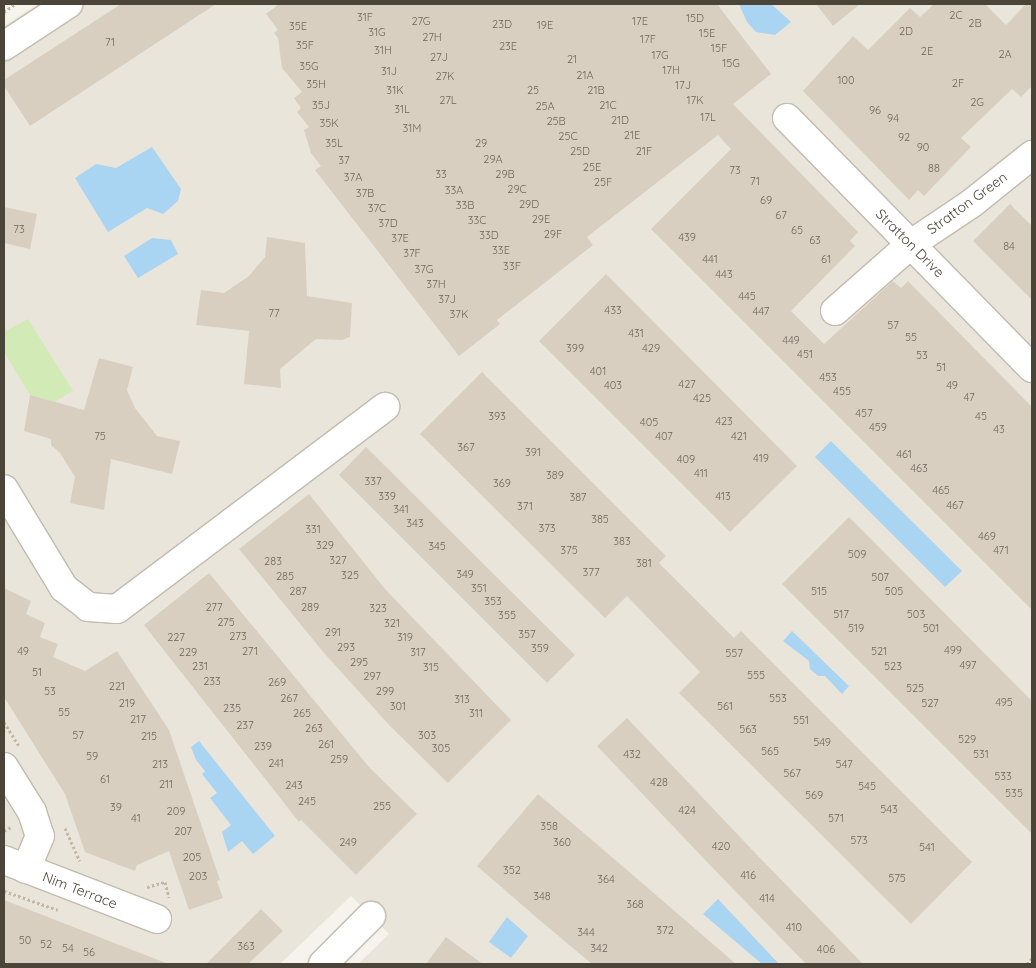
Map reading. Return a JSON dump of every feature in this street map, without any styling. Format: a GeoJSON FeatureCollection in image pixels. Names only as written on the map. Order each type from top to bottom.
{"type":"FeatureCollection","features":[{"type":"Feature","properties":{"kind":"street"},"geometry":{"type":"LineString","coordinates":[[4,46],[68,4]]}},
{"type":"Feature","properties":{"kind":"street","name":"Stratton Drive"},"geometry":{"type":"LineString","coordinates":[[787,118],[1032,368]]}},
{"type":"Feature","properties":{"kind":"street","name":"Stratton Green"},"geometry":{"type":"LineString","coordinates":[[835,311],[911,244],[972,202],[1032,155]]}},
{"type":"Feature","properties":{"kind":"street"},"geometry":{"type":"LineString","coordinates":[[4,489],[64,588],[88,607],[117,608],[385,407]]}},
{"type":"Feature","properties":{"kind":"street"},"geometry":{"type":"LineString","coordinates":[[4,767],[32,812],[40,836],[15,864]]}},
{"type":"Feature","properties":{"kind":"street","name":"Nim Terrace"},"geometry":{"type":"LineString","coordinates":[[15,864],[156,919]]}},
{"type":"Feature","properties":{"kind":"street"},"geometry":{"type":"LineString","coordinates":[[323,964],[371,916]]}},
{"type":"Feature","properties":{"kind":"path"},"geometry":{"type":"LineString","coordinates":[[4,12],[15,4]]}},
{"type":"Feature","properties":{"kind":"path"},"geometry":{"type":"LineString","coordinates":[[1028,964],[1032,958]]}},
{"type":"Feature","properties":{"kind":"shaded area"},"geometry":{"type":"Polygon","coordinates":[[[38,4],[1032,4],[1032,964],[358,964],[389,934],[351,896],[280,964],[4,964],[4,26],[38,4]]]}},
{"type":"Feature","properties":{"kind":"green space"},"geometry":{"type":"Polygon","coordinates":[[[28,319],[73,391],[54,402],[30,395],[4,352],[4,332],[28,319]]]}},
{"type":"Feature","properties":{"kind":"water"},"geometry":{"type":"Polygon","coordinates":[[[739,4],[771,4],[791,22],[775,35],[756,32],[747,22],[739,4]]]}},
{"type":"Feature","properties":{"kind":"water"},"geometry":{"type":"Polygon","coordinates":[[[152,147],[181,189],[178,201],[163,214],[147,208],[108,232],[75,178],[96,164],[116,168],[152,147]]]}},
{"type":"Feature","properties":{"kind":"water"},"geometry":{"type":"Polygon","coordinates":[[[152,238],[171,240],[178,254],[138,278],[124,256],[152,238]]]}},
{"type":"Feature","properties":{"kind":"water"},"geometry":{"type":"Polygon","coordinates":[[[831,441],[962,571],[945,587],[815,457],[831,441]]]}},
{"type":"Feature","properties":{"kind":"water"},"geometry":{"type":"Polygon","coordinates":[[[792,631],[849,686],[842,694],[825,676],[818,676],[810,669],[809,661],[783,641],[792,631]]]}},
{"type":"Feature","properties":{"kind":"water"},"geometry":{"type":"Polygon","coordinates":[[[199,741],[275,836],[253,854],[242,841],[228,852],[222,832],[231,825],[210,798],[217,793],[202,774],[205,771],[196,760],[191,747],[199,741]]]}},
{"type":"Feature","properties":{"kind":"water"},"geometry":{"type":"Polygon","coordinates":[[[718,899],[779,964],[762,964],[703,914],[718,899]]]}},
{"type":"Feature","properties":{"kind":"water"},"geometry":{"type":"Polygon","coordinates":[[[507,917],[528,936],[511,958],[489,942],[507,917]]]}},
{"type":"Feature","properties":{"kind":"building"},"geometry":{"type":"Polygon","coordinates":[[[121,4],[216,4],[30,126],[4,86],[4,80],[121,4]]]}},
{"type":"Feature","properties":{"kind":"building"},"geometry":{"type":"Polygon","coordinates":[[[279,4],[717,4],[771,74],[733,104],[858,232],[850,241],[855,246],[791,311],[824,344],[893,281],[901,288],[908,281],[1032,407],[1032,610],[651,229],[731,149],[718,135],[587,237],[593,245],[497,320],[500,324],[459,356],[315,170],[321,166],[311,153],[304,130],[309,127],[297,112],[301,108],[294,98],[302,92],[282,68],[278,38],[274,33],[278,30],[266,14],[279,4]]]}},
{"type":"Feature","properties":{"kind":"building"},"geometry":{"type":"Polygon","coordinates":[[[816,4],[860,4],[833,26],[816,4]]]}},
{"type":"Feature","properties":{"kind":"building"},"geometry":{"type":"Polygon","coordinates":[[[934,4],[985,4],[1006,25],[1026,4],[1032,4],[1032,86],[1021,97],[1012,89],[961,138],[971,147],[924,196],[918,190],[909,200],[803,91],[853,36],[868,50],[910,8],[920,17],[934,4]]]}},
{"type":"Feature","properties":{"kind":"building"},"geometry":{"type":"Polygon","coordinates":[[[1010,204],[1032,226],[1032,300],[973,241],[1010,204]]]}},
{"type":"Feature","properties":{"kind":"building"},"geometry":{"type":"Polygon","coordinates":[[[4,207],[37,214],[30,249],[4,243],[4,207]]]}},
{"type":"Feature","properties":{"kind":"building"},"geometry":{"type":"Polygon","coordinates":[[[267,237],[305,243],[307,296],[352,303],[350,337],[342,340],[316,339],[280,369],[281,388],[244,384],[249,331],[196,325],[201,290],[224,293],[249,276],[265,257],[267,237]]]}},
{"type":"Feature","properties":{"kind":"building"},"geometry":{"type":"Polygon","coordinates":[[[606,274],[797,466],[730,532],[539,341],[606,274]]]}},
{"type":"Feature","properties":{"kind":"building"},"geometry":{"type":"Polygon","coordinates":[[[99,358],[133,367],[127,390],[135,408],[157,436],[180,441],[172,474],[111,459],[104,510],[70,503],[75,477],[60,453],[51,445],[51,439],[24,431],[30,395],[84,410],[99,358]]]}},
{"type":"Feature","properties":{"kind":"building"},"geometry":{"type":"Polygon","coordinates":[[[482,372],[666,556],[659,563],[734,638],[741,631],[972,862],[911,924],[679,693],[700,672],[627,596],[605,618],[420,434],[482,372]]]}},
{"type":"Feature","properties":{"kind":"building"},"geometry":{"type":"Polygon","coordinates":[[[366,447],[575,655],[547,683],[339,475],[366,447]]]}},
{"type":"Feature","properties":{"kind":"building"},"geometry":{"type":"Polygon","coordinates":[[[309,494],[385,589],[511,720],[448,783],[390,726],[324,653],[239,549],[309,494]]]}},
{"type":"Feature","properties":{"kind":"building"},"geometry":{"type":"Polygon","coordinates":[[[849,517],[1032,701],[1032,834],[782,584],[849,517]]]}},
{"type":"Feature","properties":{"kind":"building"},"geometry":{"type":"Polygon","coordinates":[[[209,573],[369,767],[417,814],[356,875],[301,820],[299,822],[144,625],[209,573]]]}},
{"type":"Feature","properties":{"kind":"building"},"geometry":{"type":"Polygon","coordinates":[[[4,588],[31,601],[26,614],[45,623],[40,637],[58,644],[53,657],[85,671],[117,651],[169,730],[220,880],[217,881],[223,898],[189,910],[169,851],[137,865],[135,871],[85,852],[65,794],[4,697],[4,588]]]}},
{"type":"Feature","properties":{"kind":"building"},"geometry":{"type":"Polygon","coordinates":[[[627,718],[863,964],[806,964],[708,863],[597,746],[627,718]]]}},
{"type":"Feature","properties":{"kind":"building"},"geometry":{"type":"Polygon","coordinates":[[[538,794],[736,964],[592,964],[537,918],[477,866],[538,794]]]}},
{"type":"Feature","properties":{"kind":"building"},"geometry":{"type":"Polygon","coordinates":[[[4,900],[166,963],[166,964],[4,964],[4,900]]]}},
{"type":"Feature","properties":{"kind":"building"},"geometry":{"type":"Polygon","coordinates":[[[261,909],[283,931],[248,964],[206,964],[261,909]]]}},
{"type":"Feature","properties":{"kind":"building"},"geometry":{"type":"Polygon","coordinates":[[[446,937],[462,949],[483,964],[426,964],[446,937]]]}}]}
